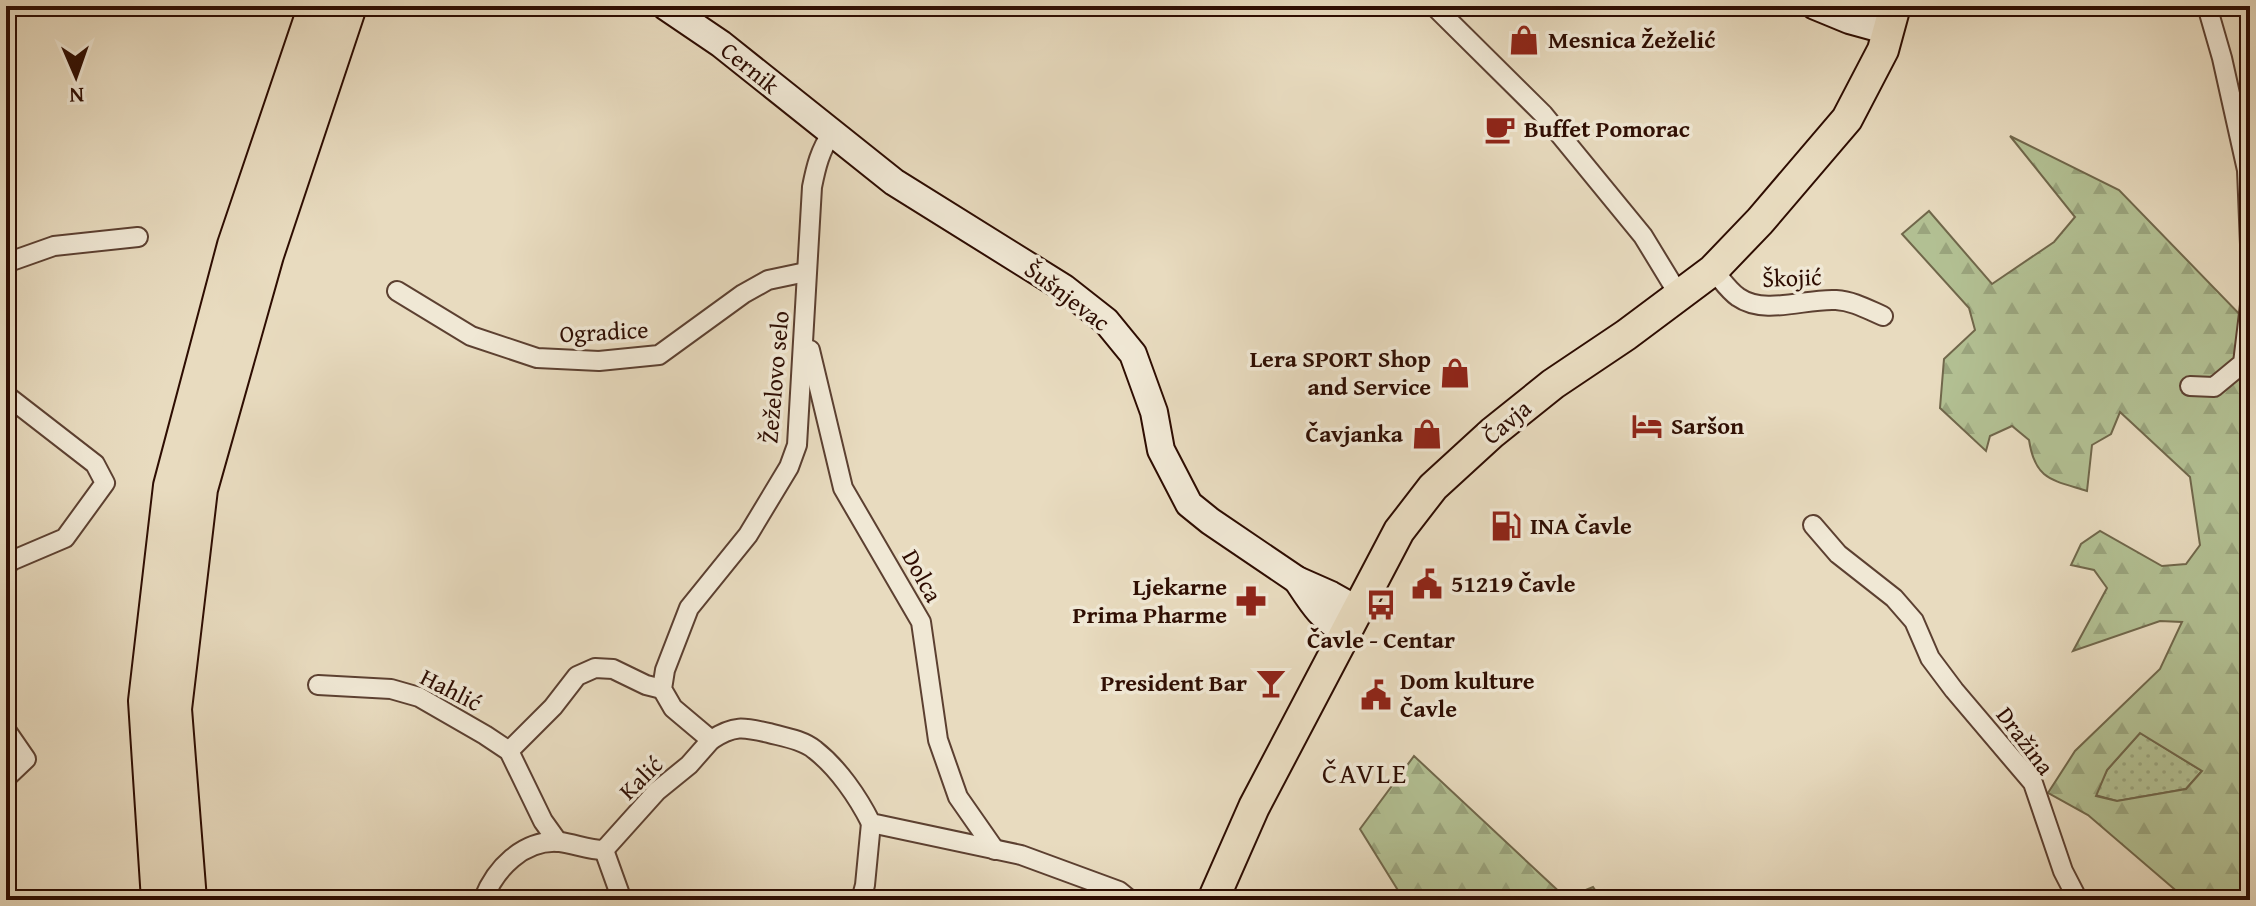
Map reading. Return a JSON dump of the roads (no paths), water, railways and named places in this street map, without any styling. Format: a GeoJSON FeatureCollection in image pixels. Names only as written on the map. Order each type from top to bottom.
{"type":"FeatureCollection","features":[{"type":"Feature","properties":{"kind":"highway"},"geometry":{"type":"LineString","coordinates":[[159,900],[146,701],[171,486],[235,245],[316,6]]}},
{"type":"Feature","properties":{"kind":"highway"},"geometry":{"type":"LineString","coordinates":[[189,900],[174,709],[200,489],[266,255],[349,6]]}},
{"type":"Feature","properties":{"kind":"main road","name":"Čavja"},"geometry":{"type":"LineString","coordinates":[[1213,900],[1254,807],[1399,531],[1433,487],[1492,433],[1553,384],[1713,270],[1760,221],[1847,119],[1871,75],[1890,15]]}},
{"type":"Feature","properties":{"kind":"street","name":"Cernik"},"geometry":{"type":"LineString","coordinates":[[665,6],[721,44],[832,133]]}},
{"type":"Feature","properties":{"kind":"street"},"geometry":{"type":"LineString","coordinates":[[1434,6],[1543,114],[1643,236],[1679,295]]}},
{"type":"Feature","properties":{"kind":"street"},"geometry":{"type":"LineString","coordinates":[[1815,6],[1849,20],[1890,15]]}},
{"type":"Feature","properties":{"kind":"street"},"geometry":{"type":"LineString","coordinates":[[2207,6],[2247,170],[2250,244]]}},
{"type":"Feature","properties":{"kind":"street","name":"Žeželovo selo"},"geometry":{"type":"LineString","coordinates":[[662,689],[665,670],[689,608],[748,535],[789,467],[797,445],[806,272],[816,166],[823,146],[832,133]]}},
{"type":"Feature","properties":{"kind":"street","name":"Šušnjevac"},"geometry":{"type":"LineString","coordinates":[[832,133],[894,182],[1064,288],[1106,321],[1133,354],[1154,412],[1161,450],[1189,504],[1297,580],[1317,611],[1331,624],[1350,620]]}},
{"type":"Feature","properties":{"kind":"street"},"geometry":{"type":"LineString","coordinates":[[8,258],[54,246],[138,237]]}},
{"type":"Feature","properties":{"kind":"street","name":"Škojić"},"geometry":{"type":"LineString","coordinates":[[1713,270],[1739,298],[1753,304],[1836,300],[1856,304],[1883,316]]}},
{"type":"Feature","properties":{"kind":"street","name":"Ogradice"},"geometry":{"type":"LineString","coordinates":[[397,291],[471,336],[537,358],[599,361],[659,355],[743,294],[768,280],[806,272]]}},
{"type":"Feature","properties":{"kind":"street"},"geometry":{"type":"LineString","coordinates":[[2190,386],[2214,387],[2243,363],[2250,305]]}},
{"type":"Feature","properties":{"kind":"street","name":"Dolca"},"geometry":{"type":"LineString","coordinates":[[804,325],[843,488],[921,622],[938,740],[958,797],[995,850]]}},
{"type":"Feature","properties":{"kind":"street"},"geometry":{"type":"LineString","coordinates":[[6,395],[95,464],[105,483],[65,538],[11,561],[6,567]]}},
{"type":"Feature","properties":{"kind":"street","name":"Dražina"},"geometry":{"type":"LineString","coordinates":[[1813,525],[1838,554],[1894,598],[1914,621],[1930,658],[2033,783],[2063,871],[2078,900]]}},
{"type":"Feature","properties":{"kind":"street"},"geometry":{"type":"LineString","coordinates":[[558,842],[543,821],[509,751],[553,707],[577,676],[595,668],[613,669],[662,689],[673,708],[711,740],[727,730],[744,727],[814,748],[861,802],[871,823],[861,900]]}},
{"type":"Feature","properties":{"kind":"street","name":"Hahlić"},"geometry":{"type":"LineString","coordinates":[[318,685],[391,689],[419,697],[509,751]]}},
{"type":"Feature","properties":{"kind":"street"},"geometry":{"type":"LineString","coordinates":[[6,730],[26,759],[6,778]]}},
{"type":"Feature","properties":{"kind":"street","name":"Kalić"},"geometry":{"type":"LineString","coordinates":[[604,850],[657,791],[689,765],[711,740]]}},
{"type":"Feature","properties":{"kind":"street"},"geometry":{"type":"LineString","coordinates":[[871,823],[1021,855],[1119,891],[1130,900]]}},
{"type":"Feature","properties":{"kind":"street"},"geometry":{"type":"LineString","coordinates":[[483,900],[503,864],[538,846],[558,842],[604,850],[622,900]]}},
{"type":"Feature","properties":{"kind":"place","name":"Mesnica Žeželić"},"geometry":{"type":"Point","coordinates":[1524,40]}},
{"type":"Feature","properties":{"kind":"place","name":"Buffet Pomorac"},"geometry":{"type":"Point","coordinates":[1500,129]}},
{"type":"Feature","properties":{"kind":"place","name":"Lera SPORT Shop and Service"},"geometry":{"type":"Point","coordinates":[1455,373]}},
{"type":"Feature","properties":{"kind":"place","name":"Saršon"},"geometry":{"type":"Point","coordinates":[1647,426]}},
{"type":"Feature","properties":{"kind":"place","name":"Čavjanka"},"geometry":{"type":"Point","coordinates":[1427,434]}},
{"type":"Feature","properties":{"kind":"place","name":"INA Čavle"},"geometry":{"type":"Point","coordinates":[1506,526]}},
{"type":"Feature","properties":{"kind":"place","name":"51219 Čavle"},"geometry":{"type":"Point","coordinates":[1427,584]}},
{"type":"Feature","properties":{"kind":"place","name":"Ljekarne Prima Pharme"},"geometry":{"type":"Point","coordinates":[1251,601]}},
{"type":"Feature","properties":{"kind":"place","name":"Čavle - Centar"},"geometry":{"type":"Point","coordinates":[1381,605]}},
{"type":"Feature","properties":{"kind":"place","name":"President Bar"},"geometry":{"type":"Point","coordinates":[1271,683]}},
{"type":"Feature","properties":{"kind":"place","name":"Dom kulture Čavle"},"geometry":{"type":"Point","coordinates":[1376,695]}},
{"type":"Feature","properties":{"kind":"district","name":"ČAVLE"},"geometry":{"type":"Point","coordinates":[1365,773]}}]}
